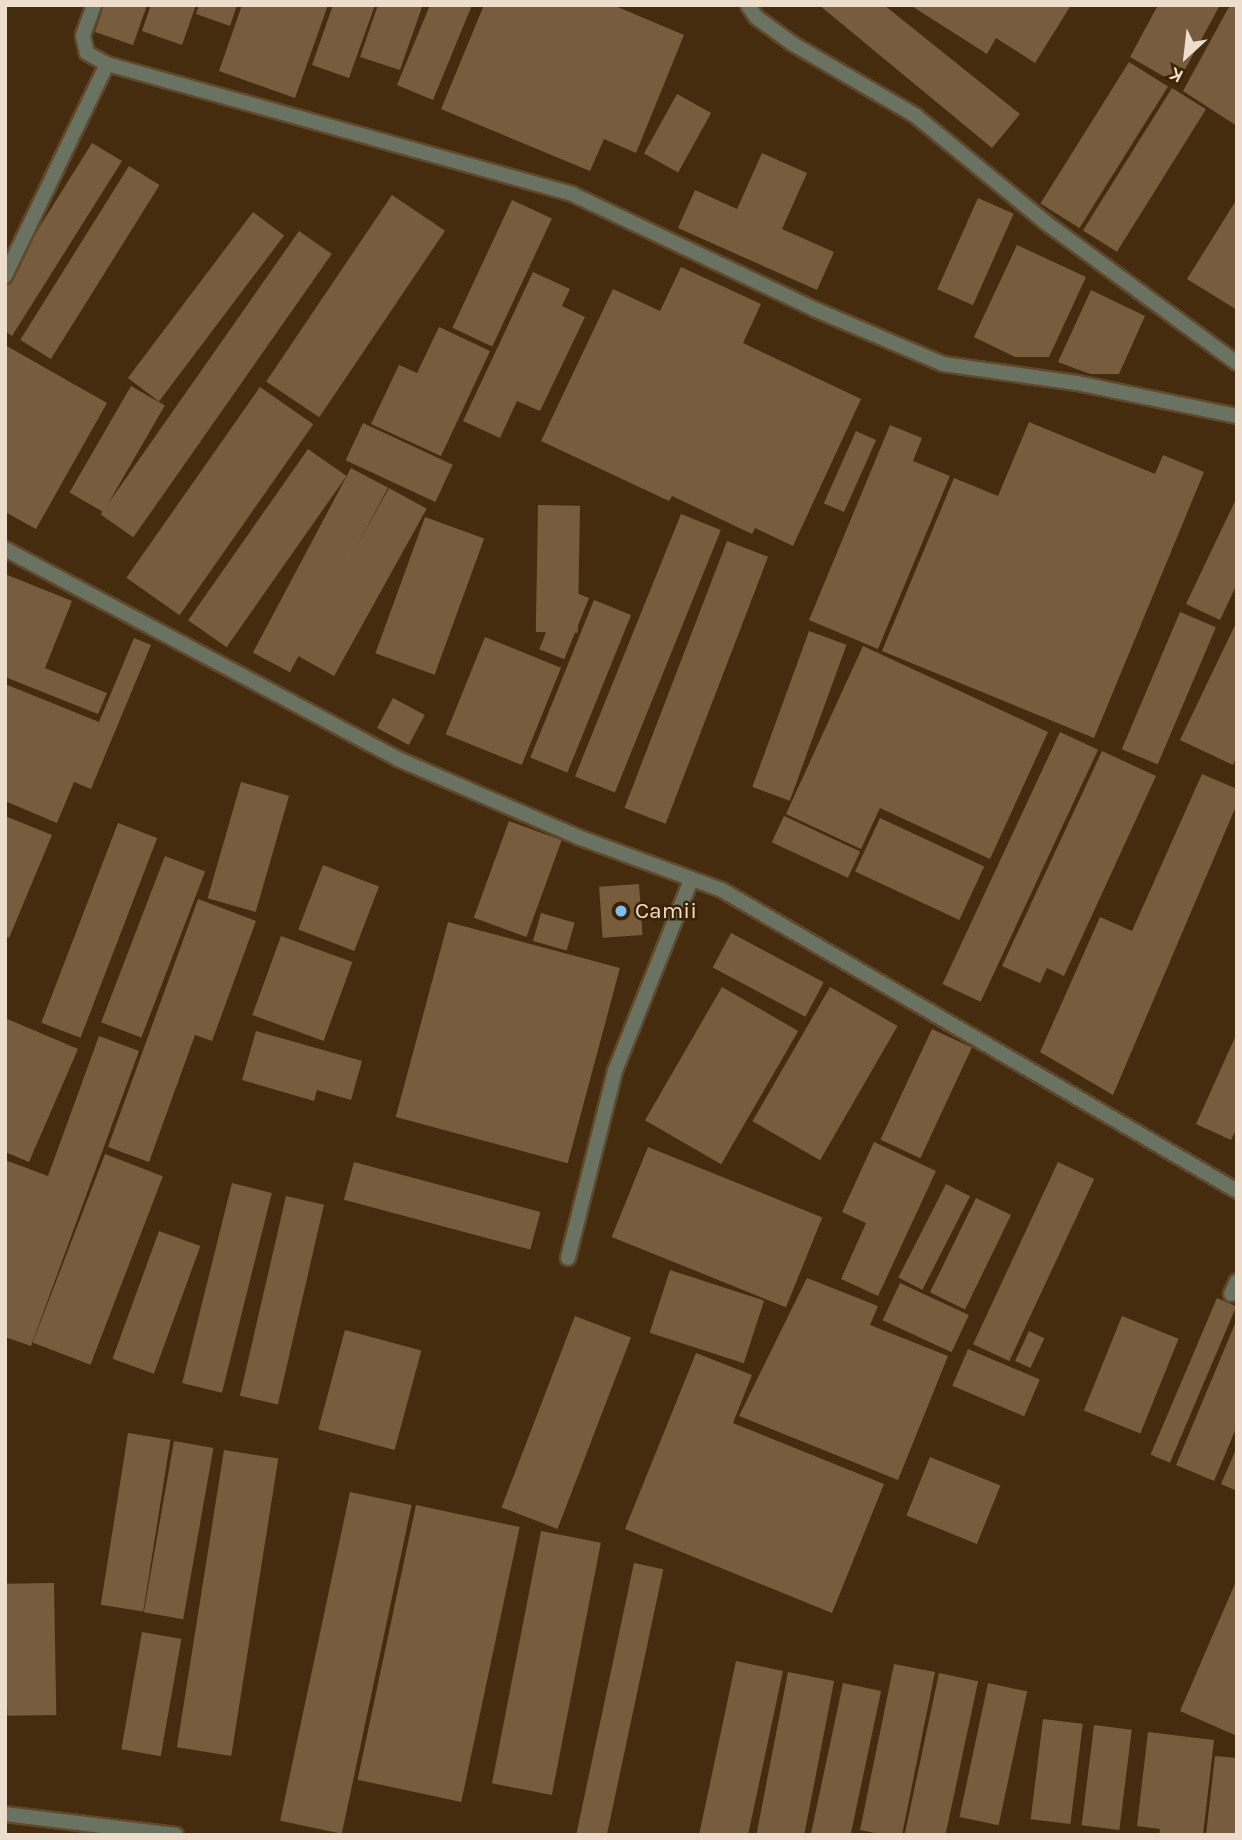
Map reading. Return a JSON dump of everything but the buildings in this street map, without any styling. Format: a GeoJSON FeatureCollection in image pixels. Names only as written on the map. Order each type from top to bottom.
{"type":"FeatureCollection","features":[{"type":"Feature","properties":{"kind":"street"},"geometry":{"type":"LineString","coordinates":[[94,5],[83,36],[87,53],[107,64],[572,194],[814,309],[943,364],[1077,383],[1237,416]]}},
{"type":"Feature","properties":{"kind":"street"},"geometry":{"type":"LineString","coordinates":[[748,5],[756,17],[793,44],[916,116],[1055,230],[1237,363]]}},
{"type":"Feature","properties":{"kind":"street"},"geometry":{"type":"LineString","coordinates":[[5,276],[107,64]]}},
{"type":"Feature","properties":{"kind":"street"},"geometry":{"type":"LineString","coordinates":[[5,549],[398,760],[691,880],[722,890],[1237,1191]]}},
{"type":"Feature","properties":{"kind":"street"},"geometry":{"type":"LineString","coordinates":[[568,1258],[615,1072],[691,880]]}},
{"type":"Feature","properties":{"kind":"street"},"geometry":{"type":"LineString","coordinates":[[5,1814],[176,1835]]}},
{"type":"Feature","properties":{"kind":"place","name":"Camii"},"geometry":{"type":"Point","coordinates":[621,911]}}]}
